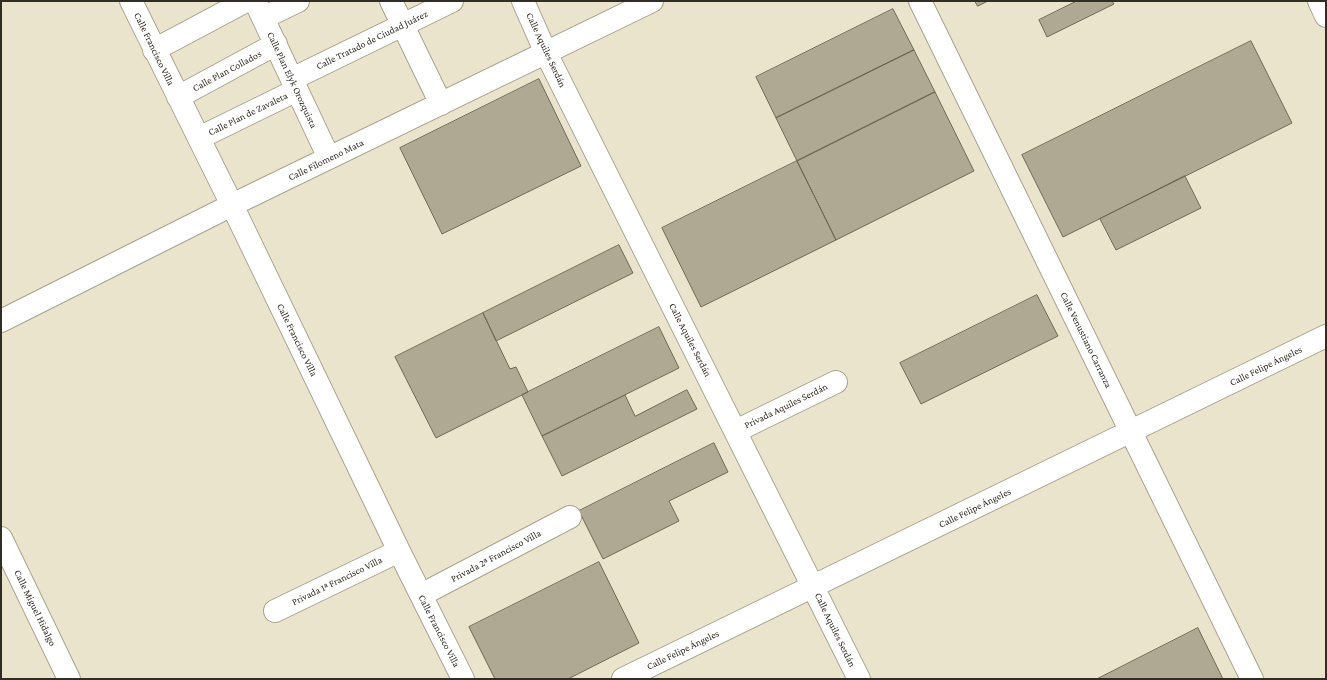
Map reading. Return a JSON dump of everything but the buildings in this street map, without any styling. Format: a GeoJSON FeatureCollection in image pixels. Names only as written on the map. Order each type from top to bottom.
{"type":"FeatureCollection","features":[{"type":"Feature","properties":{"kind":"street","name":"Calle Francisco Villa"},"geometry":{"type":"LineString","coordinates":[[130,1],[232,205],[399,551],[463,679]]}},
{"type":"Feature","properties":{"kind":"street"},"geometry":{"type":"LineString","coordinates":[[154,50],[246,1]]}},
{"type":"Feature","properties":{"kind":"street"},"geometry":{"type":"LineString","coordinates":[[259,10],[298,1]]}},
{"type":"Feature","properties":{"kind":"street"},"geometry":{"type":"LineString","coordinates":[[391,1],[440,104]]}},
{"type":"Feature","properties":{"kind":"street","name":"Calle Tratado de Ciudad Juárez"},"geometry":{"type":"LineString","coordinates":[[294,84],[402,25],[452,1]]}},
{"type":"Feature","properties":{"kind":"street","name":"Calle Aquiles Serdán"},"geometry":{"type":"LineString","coordinates":[[523,1],[546,52],[859,679]]}},
{"type":"Feature","properties":{"kind":"street","name":"Calle Filomeno Mata"},"geometry":{"type":"LineString","coordinates":[[1,321],[232,205],[652,1]]}},
{"type":"Feature","properties":{"kind":"street","name":"Calle Venustiano Carranza"},"geometry":{"type":"LineString","coordinates":[[920,1],[1252,679]]}},
{"type":"Feature","properties":{"kind":"street"},"geometry":{"type":"LineString","coordinates":[[1319,1],[1326,16]]}},
{"type":"Feature","properties":{"kind":"street","name":"Calle Plan Elyk Orozquista"},"geometry":{"type":"LineString","coordinates":[[259,10],[329,158]]}},
{"type":"Feature","properties":{"kind":"street","name":"Calle Plan Collados"},"geometry":{"type":"LineString","coordinates":[[178,97],[276,44]]}},
{"type":"Feature","properties":{"kind":"street","name":"Calle Plan de Zavaleta"},"geometry":{"type":"LineString","coordinates":[[199,138],[294,84]]}},
{"type":"Feature","properties":{"kind":"street","name":"Calle Felipe Ángeles"},"geometry":{"type":"LineString","coordinates":[[623,679],[1326,336]]}},
{"type":"Feature","properties":{"kind":"street","name":"Privada Aquiles Serdán"},"geometry":{"type":"LineString","coordinates":[[736,431],[836,382]]}},
{"type":"Feature","properties":{"kind":"street","name":"Privada 2ª Francisco Villa"},"geometry":{"type":"LineString","coordinates":[[421,595],[570,517]]}},
{"type":"Feature","properties":{"kind":"street","name":"Calle Miguel Hidalgo"},"geometry":{"type":"LineString","coordinates":[[1,538],[69,679]]}},
{"type":"Feature","properties":{"kind":"street","name":"Privada 1ª Francisco Villa"},"geometry":{"type":"LineString","coordinates":[[275,611],[399,551]]}}]}
